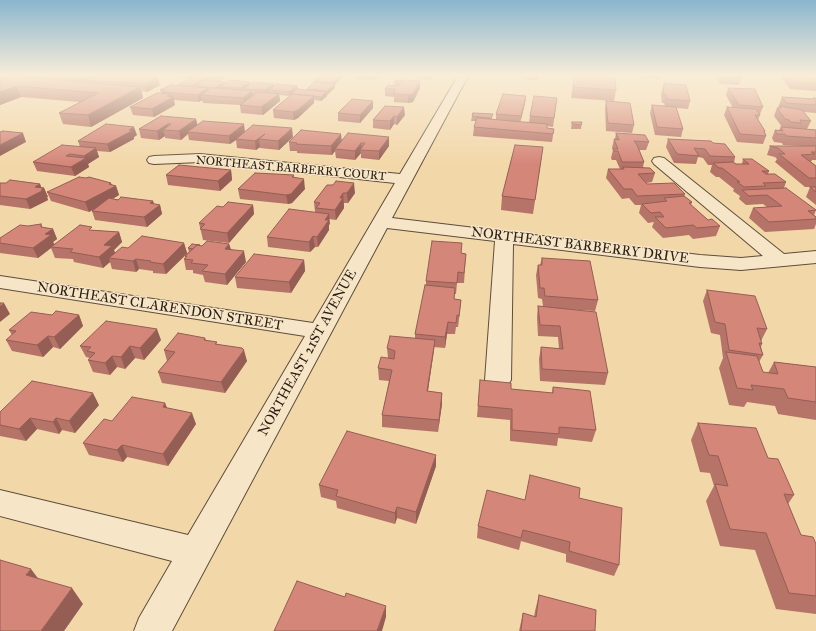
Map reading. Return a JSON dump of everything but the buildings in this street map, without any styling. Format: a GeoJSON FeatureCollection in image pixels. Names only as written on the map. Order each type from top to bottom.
{"type":"FeatureCollection","features":[{"type":"Feature","properties":{"kind":"street","name":"NORTHEAST 21ST AVENUE"},"geometry":{"type":"LineString","coordinates":[[152,631],[446,105]]}},
{"type":"Feature","properties":{"kind":"street","name":"NORTHEAST BARBERRY COURT"},"geometry":{"type":"LineString","coordinates":[[154,160],[200,158],[404,179]]}},
{"type":"Feature","properties":{"kind":"street"},"geometry":{"type":"LineString","coordinates":[[659,161],[780,261]]}},
{"type":"Feature","properties":{"kind":"street","name":"NORTHEAST BARBERRY DRIVE"},"geometry":{"type":"LineString","coordinates":[[381,222],[700,261],[741,264],[816,257]]}},
{"type":"Feature","properties":{"kind":"street"},"geometry":{"type":"LineString","coordinates":[[498,380],[504,236]]}},
{"type":"Feature","properties":{"kind":"street","name":"NORTHEAST CLARENDON STREET"},"geometry":{"type":"LineString","coordinates":[[0,282],[320,331]]}},
{"type":"Feature","properties":{"kind":"street"},"geometry":{"type":"LineString","coordinates":[[0,503],[197,552]]}}]}
